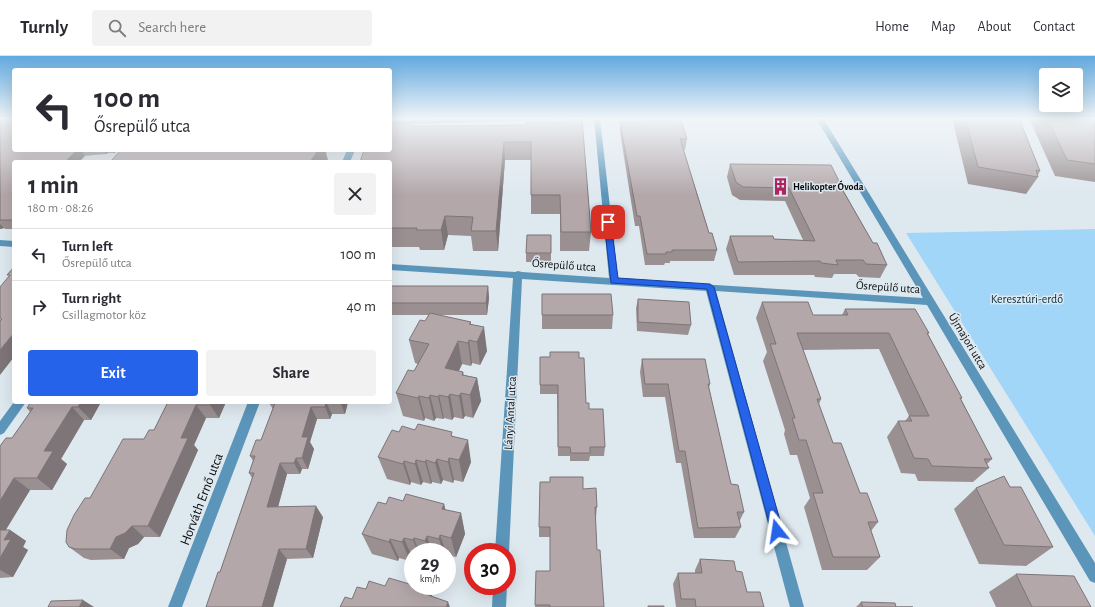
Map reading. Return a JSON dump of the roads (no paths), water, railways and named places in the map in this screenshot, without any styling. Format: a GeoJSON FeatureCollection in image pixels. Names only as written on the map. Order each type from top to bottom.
{"type":"FeatureCollection","features":[{"type":"Feature","properties":{"kind":"street"},"geometry":{"type":"LineString","coordinates":[[600,144],[614,281]]}},
{"type":"Feature","properties":{"kind":"street","name":"Újmajori utca"},"geometry":{"type":"LineString","coordinates":[[834,144],[1095,576]]}},
{"type":"Feature","properties":{"kind":"street"},"geometry":{"type":"LineString","coordinates":[[0,243],[12,244]]}},
{"type":"Feature","properties":{"kind":"street","name":"Ősrepülő utca"},"geometry":{"type":"LineString","coordinates":[[392,267],[518,274],[929,302]]}},
{"type":"Feature","properties":{"kind":"street","name":"Lányi Antal utca"},"geometry":{"type":"LineString","coordinates":[[503,543],[518,274]]}},
{"type":"Feature","properties":{"kind":"street"},"geometry":{"type":"LineString","coordinates":[[710,287],[797,607]]}},
{"type":"Feature","properties":{"kind":"street"},"geometry":{"type":"LineString","coordinates":[[0,430],[19,404]]}},
{"type":"Feature","properties":{"kind":"street","name":"Horváth Ernő utca"},"geometry":{"type":"LineString","coordinates":[[176,607],[253,404]]}},
{"type":"Feature","properties":{"kind":"street"},"geometry":{"type":"LineString","coordinates":[[499,607],[500,595]]}},
{"type":"Feature","properties":{"kind":"place","name":"Helikopter Óvoda"},"geometry":{"type":"Point","coordinates":[780,186]}},
{"type":"Feature","properties":{"kind":"park label","name":"Keresztúri-erdő"},"geometry":{"type":"Point","coordinates":[1027,299]}}]}
